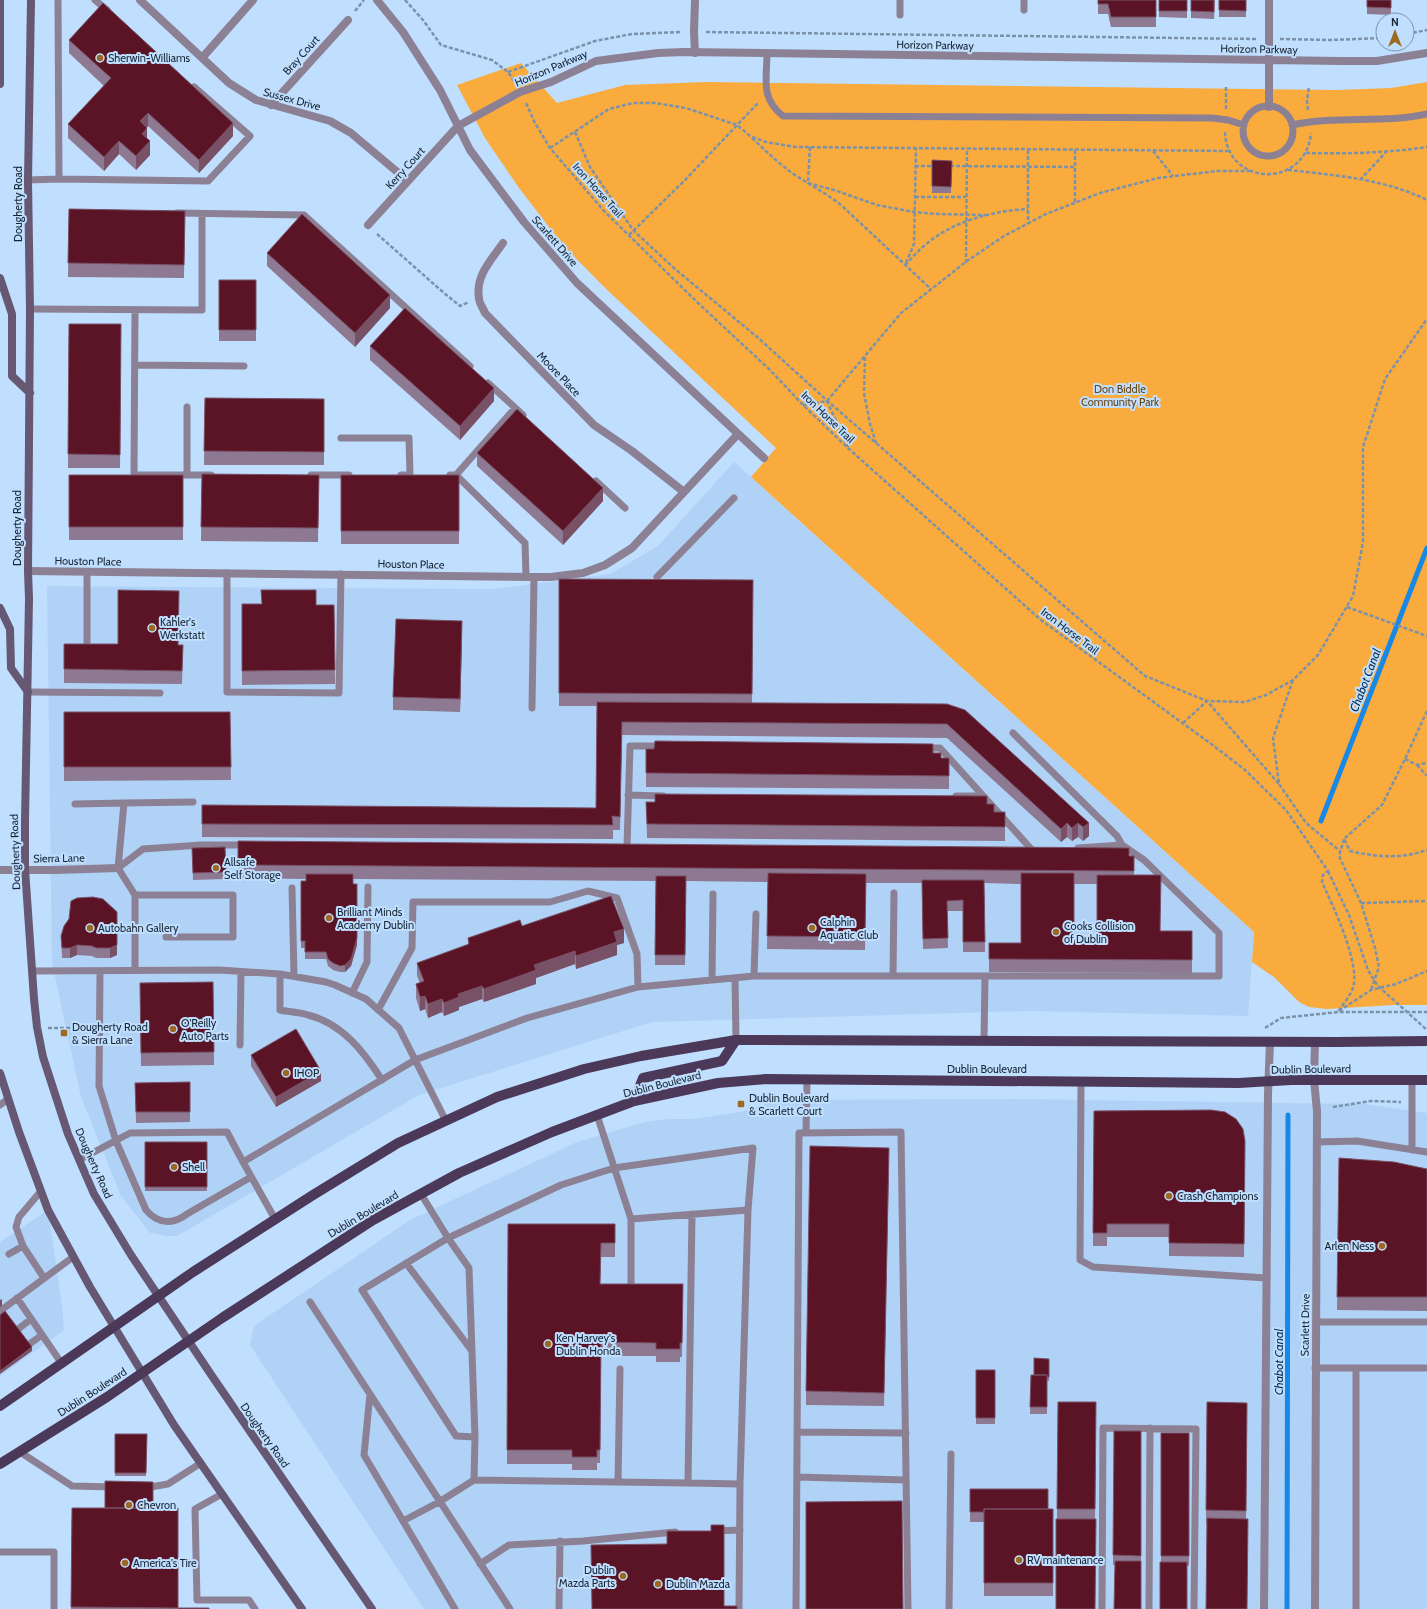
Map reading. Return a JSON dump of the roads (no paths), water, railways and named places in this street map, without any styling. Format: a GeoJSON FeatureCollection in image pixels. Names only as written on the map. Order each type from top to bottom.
{"type":"FeatureCollection","features":[{"type":"Feature","properties":{"kind":"main road"},"geometry":{"type":"LineString","coordinates":[[0,0],[0,84]]}},
{"type":"Feature","properties":{"kind":"main road","name":"Dougherty Road"},"geometry":{"type":"LineString","coordinates":[[31,0],[28,180],[30,309],[29,599],[24,821],[25,869],[37,1028],[43,1057],[68,1134],[94,1194],[189,1341],[372,1609]]}},
{"type":"Feature","properties":{"kind":"main road"},"geometry":{"type":"LineString","coordinates":[[0,278],[12,314],[12,376],[30,393]]}},
{"type":"Feature","properties":{"kind":"main road"},"geometry":{"type":"LineString","coordinates":[[0,608],[10,629],[11,668],[28,692]]}},
{"type":"Feature","properties":{"kind":"main road"},"geometry":{"type":"LineString","coordinates":[[634,1101],[643,1078],[722,1061],[736,1040]]}},
{"type":"Feature","properties":{"kind":"main road"},"geometry":{"type":"LineString","coordinates":[[0,1406],[193,1272],[275,1219],[398,1144],[497,1098],[584,1069],[641,1056],[736,1040],[1245,1042],[1427,1041]]}},
{"type":"Feature","properties":{"kind":"main road"},"geometry":{"type":"LineString","coordinates":[[0,1073],[48,1210],[73,1257],[174,1425],[302,1609]]}},
{"type":"Feature","properties":{"kind":"main road","name":"Dublin Boulevard"},"geometry":{"type":"LineString","coordinates":[[0,1464],[107,1398],[189,1341],[372,1220],[459,1173],[552,1132],[634,1101],[718,1082],[766,1079],[1239,1083],[1314,1080],[1427,1080]]}},
{"type":"Feature","properties":{"kind":"street"},"geometry":{"type":"LineString","coordinates":[[202,58],[253,0]]}},
{"type":"Feature","properties":{"kind":"street","name":"Scarlett Drive"},"geometry":{"type":"LineString","coordinates":[[377,0],[403,32],[440,90],[470,150],[524,222],[577,283],[764,458]]}},
{"type":"Feature","properties":{"kind":"street"},"geometry":{"type":"LineString","coordinates":[[695,0],[695,53]]}},
{"type":"Feature","properties":{"kind":"street"},"geometry":{"type":"LineString","coordinates":[[1269,0],[1269,106]]}},
{"type":"Feature","properties":{"kind":"street","name":"Sussex Drive"},"geometry":{"type":"LineString","coordinates":[[145,2],[229,83],[256,100],[330,121],[351,133],[408,181]]}},
{"type":"Feature","properties":{"kind":"street","name":"Bray Court"},"geometry":{"type":"LineString","coordinates":[[271,105],[348,20]]}},
{"type":"Feature","properties":{"kind":"street","name":"Horizon Parkway"},"geometry":{"type":"LineString","coordinates":[[458,126],[520,92],[551,82],[596,61],[658,53],[684,52],[1377,61],[1427,53]]}},
{"type":"Feature","properties":{"kind":"street","name":"Kerry Court"},"geometry":{"type":"LineString","coordinates":[[368,225],[458,126]]}},
{"type":"Feature","properties":{"kind":"street","name":"Moore Place"},"geometry":{"type":"LineString","coordinates":[[503,243],[481,274],[478,287],[480,301],[485,313],[594,426],[632,451],[684,492]]}},
{"type":"Feature","properties":{"kind":"street","name":"Houston Place"},"geometry":{"type":"LineString","coordinates":[[28,570],[530,577],[551,577],[583,572],[605,565],[632,548],[738,434]]}},
{"type":"Feature","properties":{"kind":"street","name":"Sierra Lane"},"geometry":{"type":"LineString","coordinates":[[0,870],[118,868]]}},
{"type":"Feature","properties":{"kind":"street"},"geometry":{"type":"LineString","coordinates":[[1264,1609],[1270,1042]]}},
{"type":"Feature","properties":{"kind":"street","name":"Scarlett Drive"},"geometry":{"type":"LineString","coordinates":[[1315,1042],[1314,1080],[1317,1111],[1315,1609]]}},
{"type":"Feature","properties":{"kind":"lane"},"geometry":{"type":"LineString","coordinates":[[58,0],[60,179]]}},
{"type":"Feature","properties":{"kind":"lane"},"geometry":{"type":"LineString","coordinates":[[95,0],[113,16]]}},
{"type":"Feature","properties":{"kind":"lane"},"geometry":{"type":"LineString","coordinates":[[900,0],[900,15]]}},
{"type":"Feature","properties":{"kind":"lane"},"geometry":{"type":"LineString","coordinates":[[1024,0],[1024,10]]}},
{"type":"Feature","properties":{"kind":"lane"},"geometry":{"type":"LineString","coordinates":[[767,54],[766,94],[775,110],[783,116],[1225,120],[1244,125]]}},
{"type":"Feature","properties":{"kind":"lane"},"geometry":{"type":"LineString","coordinates":[[28,180],[208,181],[250,136],[190,84]]}},
{"type":"Feature","properties":{"kind":"lane"},"geometry":{"type":"LineString","coordinates":[[1269,106],[1283,112],[1289,118],[1293,133],[1291,141],[1286,148],[1281,152],[1267,156],[1254,152],[1249,147],[1244,140],[1243,132],[1244,125],[1253,111],[1269,106]]}},
{"type":"Feature","properties":{"kind":"lane"},"geometry":{"type":"LineString","coordinates":[[1292,125],[1310,121],[1376,119],[1427,114]]}},
{"type":"Feature","properties":{"kind":"lane"},"geometry":{"type":"LineString","coordinates":[[170,213],[304,215],[474,370]]}},
{"type":"Feature","properties":{"kind":"lane"},"geometry":{"type":"LineString","coordinates":[[30,309],[202,310],[202,214]]}},
{"type":"Feature","properties":{"kind":"lane"},"geometry":{"type":"LineString","coordinates":[[135,310],[134,475],[219,475]]}},
{"type":"Feature","properties":{"kind":"lane"},"geometry":{"type":"LineString","coordinates":[[135,364],[244,366]]}},
{"type":"Feature","properties":{"kind":"lane"},"geometry":{"type":"LineString","coordinates":[[480,376],[527,418]]}},
{"type":"Feature","properties":{"kind":"lane"},"geometry":{"type":"LineString","coordinates":[[187,407],[187,475]]}},
{"type":"Feature","properties":{"kind":"lane"},"geometry":{"type":"LineString","coordinates":[[456,475],[515,408]]}},
{"type":"Feature","properties":{"kind":"lane"},"geometry":{"type":"LineString","coordinates":[[341,438],[409,438],[414,475],[394,475]]}},
{"type":"Feature","properties":{"kind":"lane"},"geometry":{"type":"LineString","coordinates":[[306,475],[354,475]]}},
{"type":"Feature","properties":{"kind":"lane"},"geometry":{"type":"LineString","coordinates":[[441,475],[456,475],[524,543],[530,577],[532,708]]}},
{"type":"Feature","properties":{"kind":"lane"},"geometry":{"type":"LineString","coordinates":[[590,476],[625,508]]}},
{"type":"Feature","properties":{"kind":"lane"},"geometry":{"type":"LineString","coordinates":[[657,577],[734,498]]}},
{"type":"Feature","properties":{"kind":"lane"},"geometry":{"type":"LineString","coordinates":[[87,572],[87,642]]}},
{"type":"Feature","properties":{"kind":"lane"},"geometry":{"type":"LineString","coordinates":[[226,573],[227,692],[339,693],[341,574]]}},
{"type":"Feature","properties":{"kind":"lane"},"geometry":{"type":"LineString","coordinates":[[28,692],[160,693]]}},
{"type":"Feature","properties":{"kind":"lane"},"geometry":{"type":"LineString","coordinates":[[243,1162],[415,1060],[528,1018],[638,987],[754,976],[1219,976],[1219,933],[1144,860],[1122,845],[1117,836],[1013,733]]}},
{"type":"Feature","properties":{"kind":"lane"},"geometry":{"type":"LineString","coordinates":[[627,847],[630,746],[670,746]]}},
{"type":"Feature","properties":{"kind":"lane"},"geometry":{"type":"LineString","coordinates":[[916,748],[940,748],[983,796],[1037,850],[1025,850]]}},
{"type":"Feature","properties":{"kind":"lane"},"geometry":{"type":"LineString","coordinates":[[628,796],[668,796]]}},
{"type":"Feature","properties":{"kind":"lane"},"geometry":{"type":"LineString","coordinates":[[952,796],[983,796]]}},
{"type":"Feature","properties":{"kind":"lane"},"geometry":{"type":"LineString","coordinates":[[74,804],[193,802]]}},
{"type":"Feature","properties":{"kind":"lane"},"geometry":{"type":"LineString","coordinates":[[124,803],[118,868],[135,895],[135,970]]}},
{"type":"Feature","properties":{"kind":"lane"},"geometry":{"type":"LineString","coordinates":[[118,868],[143,849],[200,845],[256,845]]}},
{"type":"Feature","properties":{"kind":"lane"},"geometry":{"type":"LineString","coordinates":[[1070,848],[1122,845]]}},
{"type":"Feature","properties":{"kind":"lane"},"geometry":{"type":"LineString","coordinates":[[619,847],[634,848]]}},
{"type":"Feature","properties":{"kind":"lane"},"geometry":{"type":"LineString","coordinates":[[292,888],[294,976]]}},
{"type":"Feature","properties":{"kind":"lane"},"geometry":{"type":"LineString","coordinates":[[352,993],[367,962],[368,888]]}},
{"type":"Feature","properties":{"kind":"lane"},"geometry":{"type":"LineString","coordinates":[[378,1010],[412,948],[413,902],[550,902],[588,891],[617,898],[637,954],[638,987]]}},
{"type":"Feature","properties":{"kind":"lane"},"geometry":{"type":"LineString","coordinates":[[893,976],[894,893]]}},
{"type":"Feature","properties":{"kind":"lane"},"geometry":{"type":"LineString","coordinates":[[135,895],[233,894],[233,937],[166,937]]}},
{"type":"Feature","properties":{"kind":"lane"},"geometry":{"type":"LineString","coordinates":[[712,980],[713,894]]}},
{"type":"Feature","properties":{"kind":"lane"},"geometry":{"type":"LineString","coordinates":[[754,976],[756,914]]}},
{"type":"Feature","properties":{"kind":"lane"},"geometry":{"type":"LineString","coordinates":[[33,971],[135,970],[241,972],[280,974],[326,982],[366,999],[398,1028],[446,1121]]}},
{"type":"Feature","properties":{"kind":"lane"},"geometry":{"type":"LineString","coordinates":[[100,971],[99,1086],[116,1141],[146,1210],[151,1216],[158,1220],[174,1222],[251,1177]]}},
{"type":"Feature","properties":{"kind":"lane"},"geometry":{"type":"LineString","coordinates":[[240,1045],[241,972]]}},
{"type":"Feature","properties":{"kind":"lane"},"geometry":{"type":"LineString","coordinates":[[280,974],[280,1010],[309,1015],[335,1026],[357,1044],[382,1080]]}},
{"type":"Feature","properties":{"kind":"lane"},"geometry":{"type":"LineString","coordinates":[[984,1041],[985,976]]}},
{"type":"Feature","properties":{"kind":"lane"},"geometry":{"type":"LineString","coordinates":[[735,978],[736,1040]]}},
{"type":"Feature","properties":{"kind":"lane"},"geometry":{"type":"LineString","coordinates":[[806,1133],[807,1080]]}},
{"type":"Feature","properties":{"kind":"lane"},"geometry":{"type":"LineString","coordinates":[[1412,1080],[1412,1150]]}},
{"type":"Feature","properties":{"kind":"lane"},"geometry":{"type":"LineString","coordinates":[[1081,1082],[1080,1260],[1093,1267],[1267,1278]]}},
{"type":"Feature","properties":{"kind":"lane"},"geometry":{"type":"LineString","coordinates":[[0,1105],[8,1099]]}},
{"type":"Feature","properties":{"kind":"lane"},"geometry":{"type":"LineString","coordinates":[[597,1115],[631,1219],[631,1286]]}},
{"type":"Feature","properties":{"kind":"lane"},"geometry":{"type":"LineString","coordinates":[[79,1160],[130,1133],[227,1132],[275,1219]]}},
{"type":"Feature","properties":{"kind":"lane"},"geometry":{"type":"LineString","coordinates":[[796,1609],[799,1133],[902,1132],[908,1609]]}},
{"type":"Feature","properties":{"kind":"lane"},"geometry":{"type":"LineString","coordinates":[[1316,1142],[1357,1141],[1427,1152]]}},
{"type":"Feature","properties":{"kind":"lane"},"geometry":{"type":"LineString","coordinates":[[475,1437],[456,1436],[362,1290],[448,1238],[561,1185],[614,1168],[753,1148],[748,1210],[740,1484],[739,1609]]}},
{"type":"Feature","properties":{"kind":"lane"},"geometry":{"type":"LineString","coordinates":[[41,1191],[19,1217],[16,1227],[23,1246],[44,1278]]}},
{"type":"Feature","properties":{"kind":"lane"},"geometry":{"type":"LineString","coordinates":[[421,1194],[448,1238],[469,1268],[475,1437],[474,1480]]}},
{"type":"Feature","properties":{"kind":"lane"},"geometry":{"type":"LineString","coordinates":[[631,1219],[748,1210]]}},
{"type":"Feature","properties":{"kind":"lane"},"geometry":{"type":"LineString","coordinates":[[688,1483],[692,1214]]}},
{"type":"Feature","properties":{"kind":"lane"},"geometry":{"type":"LineString","coordinates":[[9,1254],[23,1246]]}},
{"type":"Feature","properties":{"kind":"lane"},"geometry":{"type":"LineString","coordinates":[[0,1311],[73,1257]]}},
{"type":"Feature","properties":{"kind":"lane"},"geometry":{"type":"LineString","coordinates":[[406,1263],[472,1351]]}},
{"type":"Feature","properties":{"kind":"lane"},"geometry":{"type":"LineString","coordinates":[[17,1298],[62,1364]]}},
{"type":"Feature","properties":{"kind":"lane"},"geometry":{"type":"LineString","coordinates":[[310,1302],[510,1609]]}},
{"type":"Feature","properties":{"kind":"lane"},"geometry":{"type":"LineString","coordinates":[[17,1330],[31,1319]]}},
{"type":"Feature","properties":{"kind":"lane"},"geometry":{"type":"LineString","coordinates":[[1316,1322],[1427,1322]]}},
{"type":"Feature","properties":{"kind":"lane"},"geometry":{"type":"LineString","coordinates":[[28,1345],[42,1335]]}},
{"type":"Feature","properties":{"kind":"lane"},"geometry":{"type":"LineString","coordinates":[[1315,1368],[1427,1368]]}},
{"type":"Feature","properties":{"kind":"lane"},"geometry":{"type":"LineString","coordinates":[[1356,1368],[1356,1609]]}},
{"type":"Feature","properties":{"kind":"lane"},"geometry":{"type":"LineString","coordinates":[[618,1482],[620,1369]]}},
{"type":"Feature","properties":{"kind":"lane"},"geometry":{"type":"LineString","coordinates":[[370,1394],[364,1455],[455,1609]]}},
{"type":"Feature","properties":{"kind":"lane"},"geometry":{"type":"LineString","coordinates":[[1102,1609],[1103,1428],[1196,1428],[1194,1609]]}},
{"type":"Feature","properties":{"kind":"lane"},"geometry":{"type":"LineString","coordinates":[[1149,1609],[1150,1428]]}},
{"type":"Feature","properties":{"kind":"lane"},"geometry":{"type":"LineString","coordinates":[[797,1432],[906,1433]]}},
{"type":"Feature","properties":{"kind":"lane"},"geometry":{"type":"LineString","coordinates":[[20,1452],[72,1486],[119,1487]]}},
{"type":"Feature","properties":{"kind":"lane"},"geometry":{"type":"LineString","coordinates":[[949,1609],[951,1454]]}},
{"type":"Feature","properties":{"kind":"lane"},"geometry":{"type":"LineString","coordinates":[[134,1488],[150,1488],[168,1484],[200,1463]]}},
{"type":"Feature","properties":{"kind":"lane"},"geometry":{"type":"LineString","coordinates":[[797,1477],[906,1480]]}},
{"type":"Feature","properties":{"kind":"lane"},"geometry":{"type":"LineString","coordinates":[[403,1521],[439,1502],[474,1480],[740,1484]]}},
{"type":"Feature","properties":{"kind":"lane"},"geometry":{"type":"LineString","coordinates":[[222,1494],[195,1509],[197,1600],[249,1600],[255,1609]]}},
{"type":"Feature","properties":{"kind":"lane"},"geometry":{"type":"LineString","coordinates":[[705,1532],[740,1530]]}},
{"type":"Feature","properties":{"kind":"lane"},"geometry":{"type":"LineString","coordinates":[[480,1564],[509,1545],[560,1541],[583,1541],[682,1532]]}},
{"type":"Feature","properties":{"kind":"lane"},"geometry":{"type":"LineString","coordinates":[[559,1609],[560,1541]]}},
{"type":"Feature","properties":{"kind":"lane"},"geometry":{"type":"LineString","coordinates":[[0,1552],[54,1552],[54,1609]]}},
{"type":"Feature","properties":{"kind":"waterway","name":"Chabot Canal"},"geometry":{"type":"LineString","coordinates":[[1321,821],[1427,548]]}},
{"type":"Feature","properties":{"kind":"waterway","name":"Chabot Canal"},"geometry":{"type":"LineString","coordinates":[[1287,1609],[1288,1115]]}},
{"type":"Feature","properties":{"kind":"place","name":"Sherwin-Williams"},"geometry":{"type":"Point","coordinates":[100,58]}},
{"type":"Feature","properties":{"kind":"place","name":"Kahler's Werkstatt"},"geometry":{"type":"Point","coordinates":[152,628]}},
{"type":"Feature","properties":{"kind":"place","name":"Allsafe Self Storage"},"geometry":{"type":"Point","coordinates":[216,868]}},
{"type":"Feature","properties":{"kind":"place","name":"Brilliant Minds Academy Dublin"},"geometry":{"type":"Point","coordinates":[329,918]}},
{"type":"Feature","properties":{"kind":"place","name":"Autobahn Gallery"},"geometry":{"type":"Point","coordinates":[90,928]}},
{"type":"Feature","properties":{"kind":"place","name":"Calphin Aquatic Club"},"geometry":{"type":"Point","coordinates":[812,928]}},
{"type":"Feature","properties":{"kind":"place","name":"Cooks Collision of Dublin"},"geometry":{"type":"Point","coordinates":[1056,932]}},
{"type":"Feature","properties":{"kind":"place","name":"O'Reilly Auto Parts"},"geometry":{"type":"Point","coordinates":[173,1029]}},
{"type":"Feature","properties":{"kind":"place","name":"Dougherty Road & Sierra Lane"},"geometry":{"type":"Point","coordinates":[64,1033]}},
{"type":"Feature","properties":{"kind":"place","name":"IHOP"},"geometry":{"type":"Point","coordinates":[286,1073]}},
{"type":"Feature","properties":{"kind":"place","name":"Dublin Boulevard & Scarlett Court"},"geometry":{"type":"Point","coordinates":[741,1104]}},
{"type":"Feature","properties":{"kind":"place","name":"Shell"},"geometry":{"type":"Point","coordinates":[174,1167]}},
{"type":"Feature","properties":{"kind":"place","name":"Crash Champions"},"geometry":{"type":"Point","coordinates":[1169,1196]}},
{"type":"Feature","properties":{"kind":"place","name":"Arlen Ness"},"geometry":{"type":"Point","coordinates":[1382,1246]}},
{"type":"Feature","properties":{"kind":"place","name":"Ken Harvey's Dublin Honda"},"geometry":{"type":"Point","coordinates":[548,1344]}},
{"type":"Feature","properties":{"kind":"place","name":"Chevron"},"geometry":{"type":"Point","coordinates":[129,1505]}},
{"type":"Feature","properties":{"kind":"place","name":"RV maintenance"},"geometry":{"type":"Point","coordinates":[1019,1560]}},
{"type":"Feature","properties":{"kind":"place","name":"America's Tire"},"geometry":{"type":"Point","coordinates":[125,1563]}},
{"type":"Feature","properties":{"kind":"place","name":"Dublin Mazda Parts"},"geometry":{"type":"Point","coordinates":[623,1576]}},
{"type":"Feature","properties":{"kind":"place","name":"Dublin Mazda"},"geometry":{"type":"Point","coordinates":[658,1584]}},
{"type":"Feature","properties":{"kind":"park label","name":"Don Biddle Community Park"},"geometry":{"type":"Point","coordinates":[1120,395]}}]}
